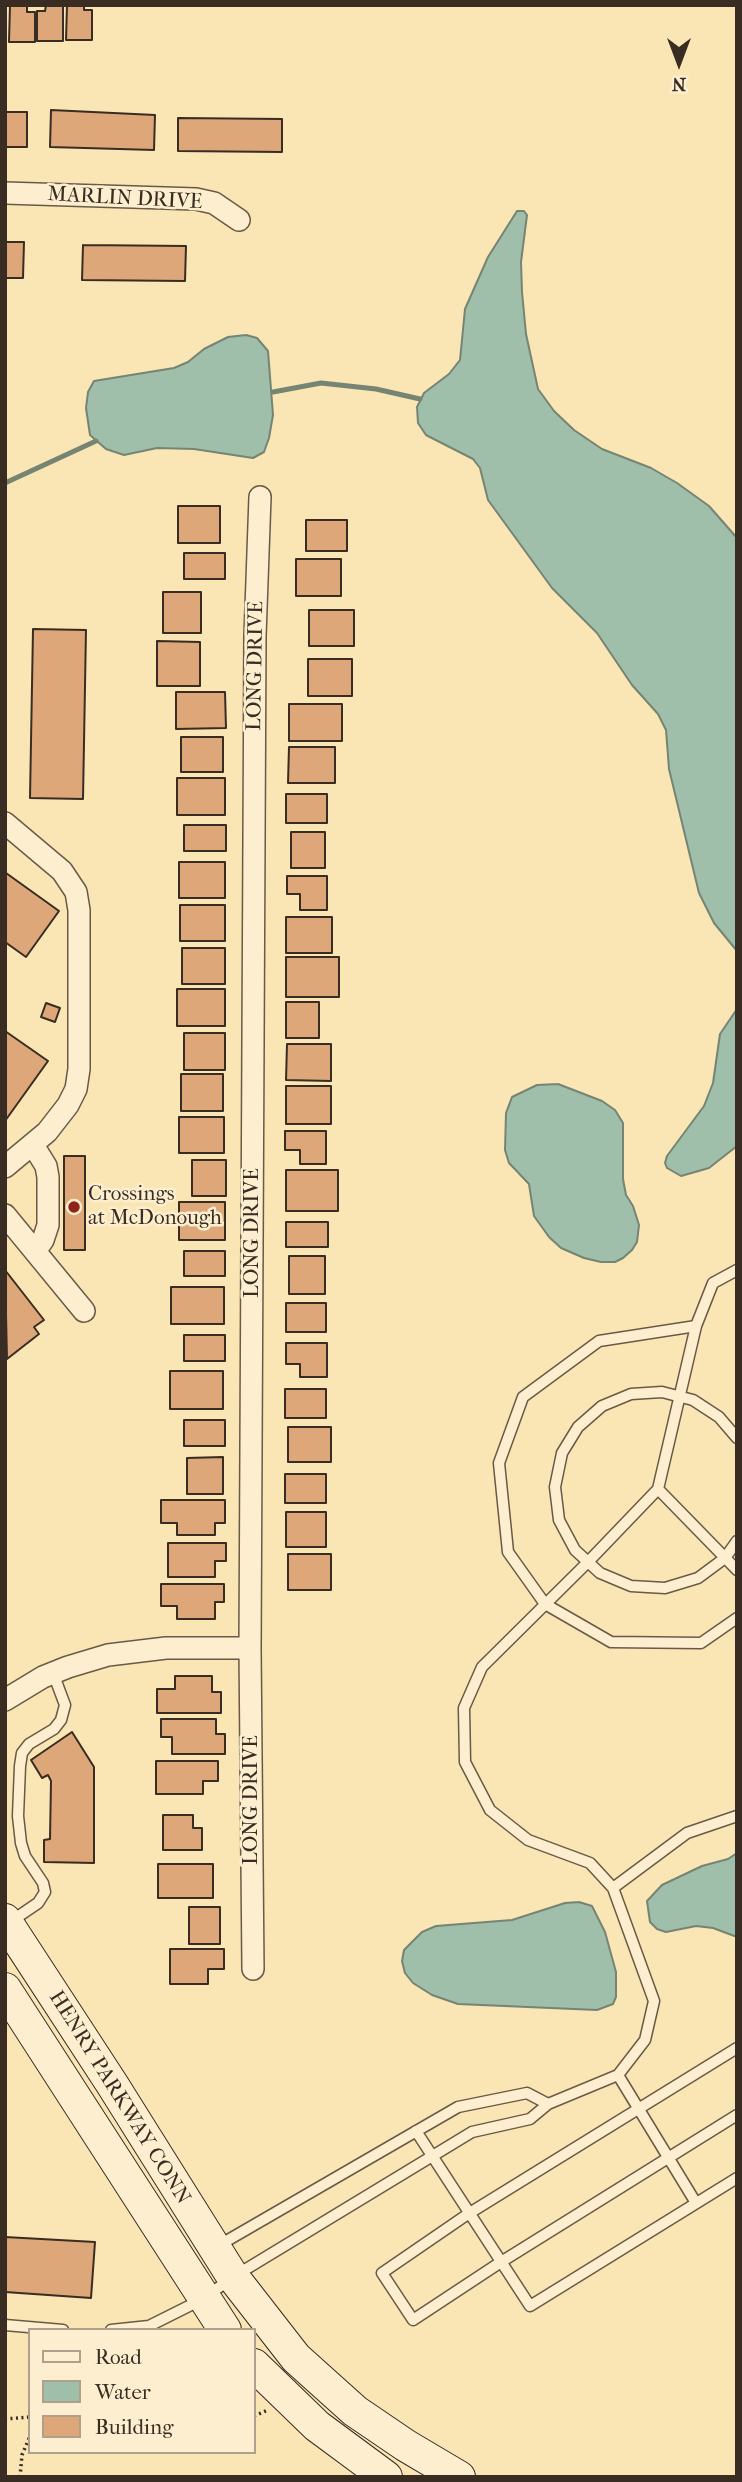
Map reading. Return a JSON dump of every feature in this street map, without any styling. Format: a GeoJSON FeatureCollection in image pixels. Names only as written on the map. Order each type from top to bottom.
{"type":"FeatureCollection","features":[{"type":"Feature","properties":{"kind":"street","name":"MARLIN DRIVE"},"geometry":{"type":"LineString","coordinates":[[5,193],[195,199],[214,204],[239,220]]}},
{"type":"Feature","properties":{"kind":"street","name":"LONG DRIVE"},"geometry":{"type":"LineString","coordinates":[[253,1969],[250,1648],[255,636],[260,497]]}},
{"type":"Feature","properties":{"kind":"street"},"geometry":{"type":"LineString","coordinates":[[5,823],[62,871],[76,892],[79,910],[79,1069],[76,1088],[62,1113],[33,1145],[5,1167]]}},
{"type":"Feature","properties":{"kind":"street"},"geometry":{"type":"LineString","coordinates":[[33,1145],[46,1166],[48,1177],[48,1225],[43,1240],[35,1251]]}},
{"type":"Feature","properties":{"kind":"street"},"geometry":{"type":"LineString","coordinates":[[5,1215],[84,1311]]}},
{"type":"Feature","properties":{"kind":"street"},"geometry":{"type":"LineString","coordinates":[[5,1700],[53,1673],[108,1655],[140,1649],[250,1648]]}},
{"type":"Feature","properties":{"kind":"street","name":"HENRY PARKWAY CONN"},"geometry":{"type":"LineString","coordinates":[[6,1922],[233,2277],[296,2358],[355,2411],[459,2477]]}},
{"type":"Feature","properties":{"kind":"street","name":"HENRY PARKWAY CONN"},"geometry":{"type":"LineString","coordinates":[[5,1989],[224,2328]]}},
{"type":"Feature","properties":{"kind":"street"},"geometry":{"type":"LineString","coordinates":[[256,2367],[317,2426],[386,2477]]}},
{"type":"Feature","properties":{"kind":"lane"},"geometry":{"type":"LineString","coordinates":[[130,2328],[149,2326],[203,2299],[233,2277],[472,2132],[530,2119],[548,2104],[618,2075],[645,2040],[654,2001],[613,1888],[590,1863],[528,1840],[490,1810],[465,1762],[464,1708],[482,1667],[658,1489],[696,1326],[713,1283],[737,1270]]}},
{"type":"Feature","properties":{"kind":"lane"},"geometry":{"type":"LineString","coordinates":[[696,1326],[599,1341],[523,1397],[499,1463],[508,1552],[545,1604],[611,1642],[701,1643],[737,1618]]}},
{"type":"Feature","properties":{"kind":"lane"},"geometry":{"type":"LineString","coordinates":[[737,1438],[719,1417],[693,1400],[662,1392],[631,1394],[602,1406],[578,1427],[562,1454],[555,1487],[559,1520],[575,1550],[600,1573],[631,1586],[665,1588],[698,1578],[725,1558],[737,1541]]}},
{"type":"Feature","properties":{"kind":"lane"},"geometry":{"type":"LineString","coordinates":[[658,1489],[737,1570]]}},
{"type":"Feature","properties":{"kind":"lane"},"geometry":{"type":"LineString","coordinates":[[6,1922],[38,1903],[45,1892],[43,1883],[24,1856],[21,1843],[19,1774],[22,1753],[29,1744],[54,1729],[61,1720],[65,1705],[53,1673]]}},
{"type":"Feature","properties":{"kind":"lane"},"geometry":{"type":"LineString","coordinates":[[613,1888],[687,1833],[737,1816]]}},
{"type":"Feature","properties":{"kind":"lane"},"geometry":{"type":"LineString","coordinates":[[737,2048],[468,2214],[382,2273],[413,2320],[500,2262],[737,2115]]}},
{"type":"Feature","properties":{"kind":"lane"},"geometry":{"type":"LineString","coordinates":[[618,2075],[696,2203]]}},
{"type":"Feature","properties":{"kind":"lane"},"geometry":{"type":"LineString","coordinates":[[215,2248],[458,2107],[527,2092],[548,2104]]}},
{"type":"Feature","properties":{"kind":"lane"},"geometry":{"type":"LineString","coordinates":[[416,2131],[530,2306],[737,2178]]}},
{"type":"Feature","properties":{"kind":"lane"},"geometry":{"type":"LineString","coordinates":[[5,2325],[40,2328]]}},
{"type":"Feature","properties":{"kind":"path"},"geometry":{"type":"LineString","coordinates":[[5,2419],[28,2417]]}},
{"type":"Feature","properties":{"kind":"path"},"geometry":{"type":"LineString","coordinates":[[20,2477],[22,2455],[28,2441]]}},
{"type":"Feature","properties":{"kind":"water"},"geometry":{"type":"Polygon","coordinates":[[[517,211],[524,211],[527,215],[521,262],[522,292],[526,334],[538,389],[554,411],[574,430],[602,449],[651,468],[677,483],[709,506],[737,538],[737,951],[714,923],[699,893],[669,769],[666,730],[658,714],[632,685],[597,633],[552,588],[488,500],[480,468],[473,459],[426,435],[418,423],[417,407],[424,393],[449,374],[460,360],[465,309],[488,257],[517,211]]]}},
{"type":"Feature","properties":{"kind":"water"},"geometry":{"type":"Polygon","coordinates":[[[246,335],[257,338],[268,351],[273,415],[264,452],[253,458],[194,449],[157,448],[124,455],[106,449],[90,435],[86,408],[88,392],[94,381],[174,368],[228,337],[246,335]]]}},
{"type":"Feature","properties":{"kind":"water"},"geometry":{"type":"Polygon","coordinates":[[[737,1009],[737,1146],[709,1168],[681,1176],[667,1168],[667,1156],[704,1106],[713,1083],[720,1034],[737,1009]]]}},
{"type":"Feature","properties":{"kind":"water"},"geometry":{"type":"Polygon","coordinates":[[[558,1084],[602,1101],[615,1110],[623,1123],[623,1179],[626,1195],[639,1225],[637,1242],[632,1250],[615,1262],[584,1258],[561,1248],[549,1237],[534,1216],[529,1184],[509,1163],[505,1150],[506,1113],[512,1097],[537,1085],[558,1084]]]}},
{"type":"Feature","properties":{"kind":"water"},"geometry":{"type":"Polygon","coordinates":[[[737,1853],[737,1937],[713,1928],[696,1926],[666,1932],[657,1929],[650,1922],[647,1901],[662,1885],[737,1853]]]}},
{"type":"Feature","properties":{"kind":"water"},"geometry":{"type":"Polygon","coordinates":[[[579,1902],[592,1906],[605,1932],[616,1972],[616,1997],[613,2004],[597,2010],[458,2004],[432,1995],[413,1983],[405,1973],[402,1961],[404,1950],[422,1932],[436,1926],[512,1920],[565,1903],[579,1902]]]}},
{"type":"Feature","properties":{"kind":"building"},"geometry":{"type":"Polygon","coordinates":[[[10,5],[27,5],[27,12],[35,12],[35,42],[9,42],[10,5]]]}},
{"type":"Feature","properties":{"kind":"building"},"geometry":{"type":"Polygon","coordinates":[[[46,5],[63,5],[63,41],[37,41],[37,11],[45,11],[46,5]]]}},
{"type":"Feature","properties":{"kind":"building"},"geometry":{"type":"Polygon","coordinates":[[[67,5],[84,5],[84,10],[92,10],[92,40],[66,40],[67,5]]]}},
{"type":"Feature","properties":{"kind":"building"},"geometry":{"type":"Polygon","coordinates":[[[51,110],[155,115],[154,150],[50,147],[51,110]]]}},
{"type":"Feature","properties":{"kind":"building"},"geometry":{"type":"Polygon","coordinates":[[[5,112],[27,112],[27,147],[5,147],[5,112]]]}},
{"type":"Feature","properties":{"kind":"building"},"geometry":{"type":"Polygon","coordinates":[[[178,118],[282,119],[282,152],[178,151],[178,118]]]}},
{"type":"Feature","properties":{"kind":"building"},"geometry":{"type":"Polygon","coordinates":[[[5,242],[24,242],[23,278],[5,278],[5,242]]]}},
{"type":"Feature","properties":{"kind":"building"},"geometry":{"type":"Polygon","coordinates":[[[83,245],[186,246],[185,281],[82,280],[83,245]]]}},
{"type":"Feature","properties":{"kind":"building"},"geometry":{"type":"Polygon","coordinates":[[[178,506],[220,506],[220,543],[178,543],[178,506]]]}},
{"type":"Feature","properties":{"kind":"building"},"geometry":{"type":"Polygon","coordinates":[[[306,520],[347,520],[347,551],[306,551],[306,520]]]}},
{"type":"Feature","properties":{"kind":"building"},"geometry":{"type":"Polygon","coordinates":[[[184,553],[225,553],[225,579],[184,579],[184,553]]]}},
{"type":"Feature","properties":{"kind":"building"},"geometry":{"type":"Polygon","coordinates":[[[296,559],[341,559],[341,596],[296,596],[296,559]]]}},
{"type":"Feature","properties":{"kind":"building"},"geometry":{"type":"Polygon","coordinates":[[[163,592],[201,592],[201,633],[163,633],[163,592]]]}},
{"type":"Feature","properties":{"kind":"building"},"geometry":{"type":"Polygon","coordinates":[[[309,610],[354,610],[354,646],[309,646],[309,610]]]}},
{"type":"Feature","properties":{"kind":"building"},"geometry":{"type":"Polygon","coordinates":[[[33,629],[86,630],[83,799],[30,798],[33,629]]]}},
{"type":"Feature","properties":{"kind":"building"},"geometry":{"type":"Polygon","coordinates":[[[157,641],[200,642],[200,686],[157,686],[157,641]]]}},
{"type":"Feature","properties":{"kind":"building"},"geometry":{"type":"Polygon","coordinates":[[[308,659],[352,659],[352,696],[308,696],[308,659]]]}},
{"type":"Feature","properties":{"kind":"building"},"geometry":{"type":"Polygon","coordinates":[[[176,692],[225,692],[226,728],[176,729],[176,692]]]}},
{"type":"Feature","properties":{"kind":"building"},"geometry":{"type":"Polygon","coordinates":[[[289,704],[342,704],[342,741],[289,741],[289,704]]]}},
{"type":"Feature","properties":{"kind":"building"},"geometry":{"type":"Polygon","coordinates":[[[181,737],[223,737],[223,772],[181,772],[181,737]]]}},
{"type":"Feature","properties":{"kind":"building"},"geometry":{"type":"Polygon","coordinates":[[[289,747],[335,747],[335,783],[288,783],[289,747]]]}},
{"type":"Feature","properties":{"kind":"building"},"geometry":{"type":"Polygon","coordinates":[[[177,778],[225,778],[225,815],[177,815],[177,778]]]}},
{"type":"Feature","properties":{"kind":"building"},"geometry":{"type":"Polygon","coordinates":[[[286,794],[327,794],[327,823],[286,823],[286,794]]]}},
{"type":"Feature","properties":{"kind":"building"},"geometry":{"type":"Polygon","coordinates":[[[184,825],[226,825],[226,851],[184,851],[184,825]]]}},
{"type":"Feature","properties":{"kind":"building"},"geometry":{"type":"Polygon","coordinates":[[[291,832],[325,832],[325,868],[291,868],[291,832]]]}},
{"type":"Feature","properties":{"kind":"building"},"geometry":{"type":"Polygon","coordinates":[[[179,862],[225,862],[225,898],[179,898],[179,862]]]}},
{"type":"Feature","properties":{"kind":"building"},"geometry":{"type":"Polygon","coordinates":[[[6,873],[59,911],[26,957],[5,942],[6,873]]]}},
{"type":"Feature","properties":{"kind":"building"},"geometry":{"type":"Polygon","coordinates":[[[287,876],[327,876],[327,910],[300,910],[300,894],[287,894],[287,876]]]}},
{"type":"Feature","properties":{"kind":"building"},"geometry":{"type":"Polygon","coordinates":[[[180,905],[225,905],[225,941],[180,941],[180,905]]]}},
{"type":"Feature","properties":{"kind":"building"},"geometry":{"type":"Polygon","coordinates":[[[286,917],[332,917],[332,953],[286,953],[286,917]]]}},
{"type":"Feature","properties":{"kind":"building"},"geometry":{"type":"Polygon","coordinates":[[[182,948],[225,948],[225,984],[182,984],[182,948]]]}},
{"type":"Feature","properties":{"kind":"building"},"geometry":{"type":"Polygon","coordinates":[[[286,957],[339,957],[339,997],[286,997],[286,957]]]}},
{"type":"Feature","properties":{"kind":"building"},"geometry":{"type":"Polygon","coordinates":[[[177,989],[225,989],[225,1026],[177,1026],[177,989]]]}},
{"type":"Feature","properties":{"kind":"building"},"geometry":{"type":"Polygon","coordinates":[[[286,1002],[319,1002],[319,1038],[286,1038],[286,1002]]]}},
{"type":"Feature","properties":{"kind":"building"},"geometry":{"type":"Polygon","coordinates":[[[46,1003],[60,1008],[55,1022],[41,1017],[46,1003]]]}},
{"type":"Feature","properties":{"kind":"building"},"geometry":{"type":"Polygon","coordinates":[[[5,1031],[48,1061],[5,1121],[5,1031]]]}},
{"type":"Feature","properties":{"kind":"building"},"geometry":{"type":"Polygon","coordinates":[[[184,1033],[225,1033],[225,1070],[184,1070],[184,1033]]]}},
{"type":"Feature","properties":{"kind":"building"},"geometry":{"type":"Polygon","coordinates":[[[287,1044],[331,1044],[331,1081],[286,1080],[287,1044]]]}},
{"type":"Feature","properties":{"kind":"building"},"geometry":{"type":"Polygon","coordinates":[[[181,1074],[223,1074],[223,1111],[181,1111],[181,1074]]]}},
{"type":"Feature","properties":{"kind":"building"},"geometry":{"type":"Polygon","coordinates":[[[286,1086],[331,1086],[331,1124],[286,1124],[286,1086]]]}},
{"type":"Feature","properties":{"kind":"building"},"geometry":{"type":"Polygon","coordinates":[[[179,1117],[224,1117],[224,1153],[179,1153],[179,1117]]]}},
{"type":"Feature","properties":{"kind":"building"},"geometry":{"type":"Polygon","coordinates":[[[285,1131],[326,1131],[326,1164],[300,1164],[300,1150],[285,1150],[285,1131]]]}},
{"type":"Feature","properties":{"kind":"building"},"geometry":{"type":"Polygon","coordinates":[[[64,1156],[85,1156],[85,1250],[64,1250],[64,1156]]]}},
{"type":"Feature","properties":{"kind":"building"},"geometry":{"type":"Polygon","coordinates":[[[192,1160],[226,1160],[226,1196],[192,1196],[192,1160]]]}},
{"type":"Feature","properties":{"kind":"building"},"geometry":{"type":"Polygon","coordinates":[[[286,1170],[338,1170],[338,1211],[286,1211],[286,1170]]]}},
{"type":"Feature","properties":{"kind":"building"},"geometry":{"type":"Polygon","coordinates":[[[179,1202],[225,1202],[225,1240],[179,1240],[179,1202]]]}},
{"type":"Feature","properties":{"kind":"building"},"geometry":{"type":"Polygon","coordinates":[[[286,1222],[328,1222],[328,1247],[286,1247],[286,1222]]]}},
{"type":"Feature","properties":{"kind":"building"},"geometry":{"type":"Polygon","coordinates":[[[184,1251],[225,1251],[225,1276],[184,1276],[184,1251]]]}},
{"type":"Feature","properties":{"kind":"building"},"geometry":{"type":"Polygon","coordinates":[[[289,1256],[325,1256],[325,1294],[289,1294],[289,1256]]]}},
{"type":"Feature","properties":{"kind":"building"},"geometry":{"type":"Polygon","coordinates":[[[5,1270],[44,1320],[34,1327],[39,1334],[7,1359],[5,1270]]]}},
{"type":"Feature","properties":{"kind":"building"},"geometry":{"type":"Polygon","coordinates":[[[171,1287],[224,1287],[224,1324],[171,1324],[171,1287]]]}},
{"type":"Feature","properties":{"kind":"building"},"geometry":{"type":"Polygon","coordinates":[[[286,1303],[326,1303],[326,1332],[286,1332],[286,1303]]]}},
{"type":"Feature","properties":{"kind":"building"},"geometry":{"type":"Polygon","coordinates":[[[184,1335],[225,1335],[225,1361],[184,1361],[184,1335]]]}},
{"type":"Feature","properties":{"kind":"building"},"geometry":{"type":"Polygon","coordinates":[[[286,1343],[327,1343],[327,1377],[300,1377],[300,1364],[286,1364],[286,1343]]]}},
{"type":"Feature","properties":{"kind":"building"},"geometry":{"type":"Polygon","coordinates":[[[170,1371],[223,1371],[223,1409],[170,1409],[170,1371]]]}},
{"type":"Feature","properties":{"kind":"building"},"geometry":{"type":"Polygon","coordinates":[[[285,1389],[326,1389],[326,1418],[285,1418],[285,1389]]]}},
{"type":"Feature","properties":{"kind":"building"},"geometry":{"type":"Polygon","coordinates":[[[184,1420],[225,1420],[225,1446],[184,1446],[184,1420]]]}},
{"type":"Feature","properties":{"kind":"building"},"geometry":{"type":"Polygon","coordinates":[[[288,1427],[331,1427],[331,1462],[288,1462],[288,1427]]]}},
{"type":"Feature","properties":{"kind":"building"},"geometry":{"type":"Polygon","coordinates":[[[223,1457],[223,1494],[187,1494],[187,1458],[223,1457]]]}},
{"type":"Feature","properties":{"kind":"building"},"geometry":{"type":"Polygon","coordinates":[[[285,1474],[326,1474],[326,1503],[285,1503],[285,1474]]]}},
{"type":"Feature","properties":{"kind":"building"},"geometry":{"type":"Polygon","coordinates":[[[161,1500],[225,1500],[225,1523],[215,1523],[215,1535],[177,1535],[177,1523],[161,1523],[161,1500]]]}},
{"type":"Feature","properties":{"kind":"building"},"geometry":{"type":"Polygon","coordinates":[[[286,1512],[326,1512],[326,1547],[286,1547],[286,1512]]]}},
{"type":"Feature","properties":{"kind":"building"},"geometry":{"type":"Polygon","coordinates":[[[168,1543],[226,1543],[226,1561],[215,1561],[215,1577],[168,1577],[168,1543]]]}},
{"type":"Feature","properties":{"kind":"building"},"geometry":{"type":"Polygon","coordinates":[[[288,1554],[331,1554],[331,1590],[288,1590],[288,1554]]]}},
{"type":"Feature","properties":{"kind":"building"},"geometry":{"type":"Polygon","coordinates":[[[161,1584],[224,1584],[224,1602],[215,1602],[215,1619],[177,1619],[177,1606],[161,1606],[161,1584]]]}},
{"type":"Feature","properties":{"kind":"building"},"geometry":{"type":"Polygon","coordinates":[[[175,1676],[212,1676],[212,1692],[221,1692],[221,1713],[157,1713],[157,1689],[175,1689],[175,1676]]]}},
{"type":"Feature","properties":{"kind":"building"},"geometry":{"type":"Polygon","coordinates":[[[161,1719],[216,1719],[216,1734],[225,1734],[225,1754],[172,1754],[172,1737],[161,1737],[161,1719]]]}},
{"type":"Feature","properties":{"kind":"building"},"geometry":{"type":"Polygon","coordinates":[[[72,1732],[94,1767],[94,1863],[44,1862],[44,1840],[50,1839],[51,1781],[48,1775],[42,1778],[31,1760],[72,1732]]]}},
{"type":"Feature","properties":{"kind":"building"},"geometry":{"type":"Polygon","coordinates":[[[156,1761],[218,1761],[218,1781],[203,1781],[203,1794],[156,1794],[156,1761]]]}},
{"type":"Feature","properties":{"kind":"building"},"geometry":{"type":"Polygon","coordinates":[[[163,1815],[193,1815],[193,1828],[202,1828],[202,1850],[163,1850],[163,1815]]]}},
{"type":"Feature","properties":{"kind":"building"},"geometry":{"type":"Polygon","coordinates":[[[158,1864],[213,1864],[213,1898],[158,1898],[158,1864]]]}},
{"type":"Feature","properties":{"kind":"building"},"geometry":{"type":"Polygon","coordinates":[[[189,1907],[220,1907],[220,1944],[189,1944],[189,1907]]]}},
{"type":"Feature","properties":{"kind":"building"},"geometry":{"type":"Polygon","coordinates":[[[170,1949],[224,1949],[224,1969],[208,1969],[208,1984],[170,1984],[170,1949]]]}},
{"type":"Feature","properties":{"kind":"building"},"geometry":{"type":"Polygon","coordinates":[[[5,2237],[95,2242],[91,2298],[5,2292],[5,2237]]]}},
{"type":"Feature","properties":{"kind":"waterway"},"geometry":{"type":"LineString","coordinates":[[273,392],[321,383],[376,389],[420,399]]}},
{"type":"Feature","properties":{"kind":"waterway"},"geometry":{"type":"LineString","coordinates":[[5,483],[96,441]]}},
{"type":"Feature","properties":{"kind":"place","name":"Crossings at McDonough"},"geometry":{"type":"Point","coordinates":[74,1207]}}]}
